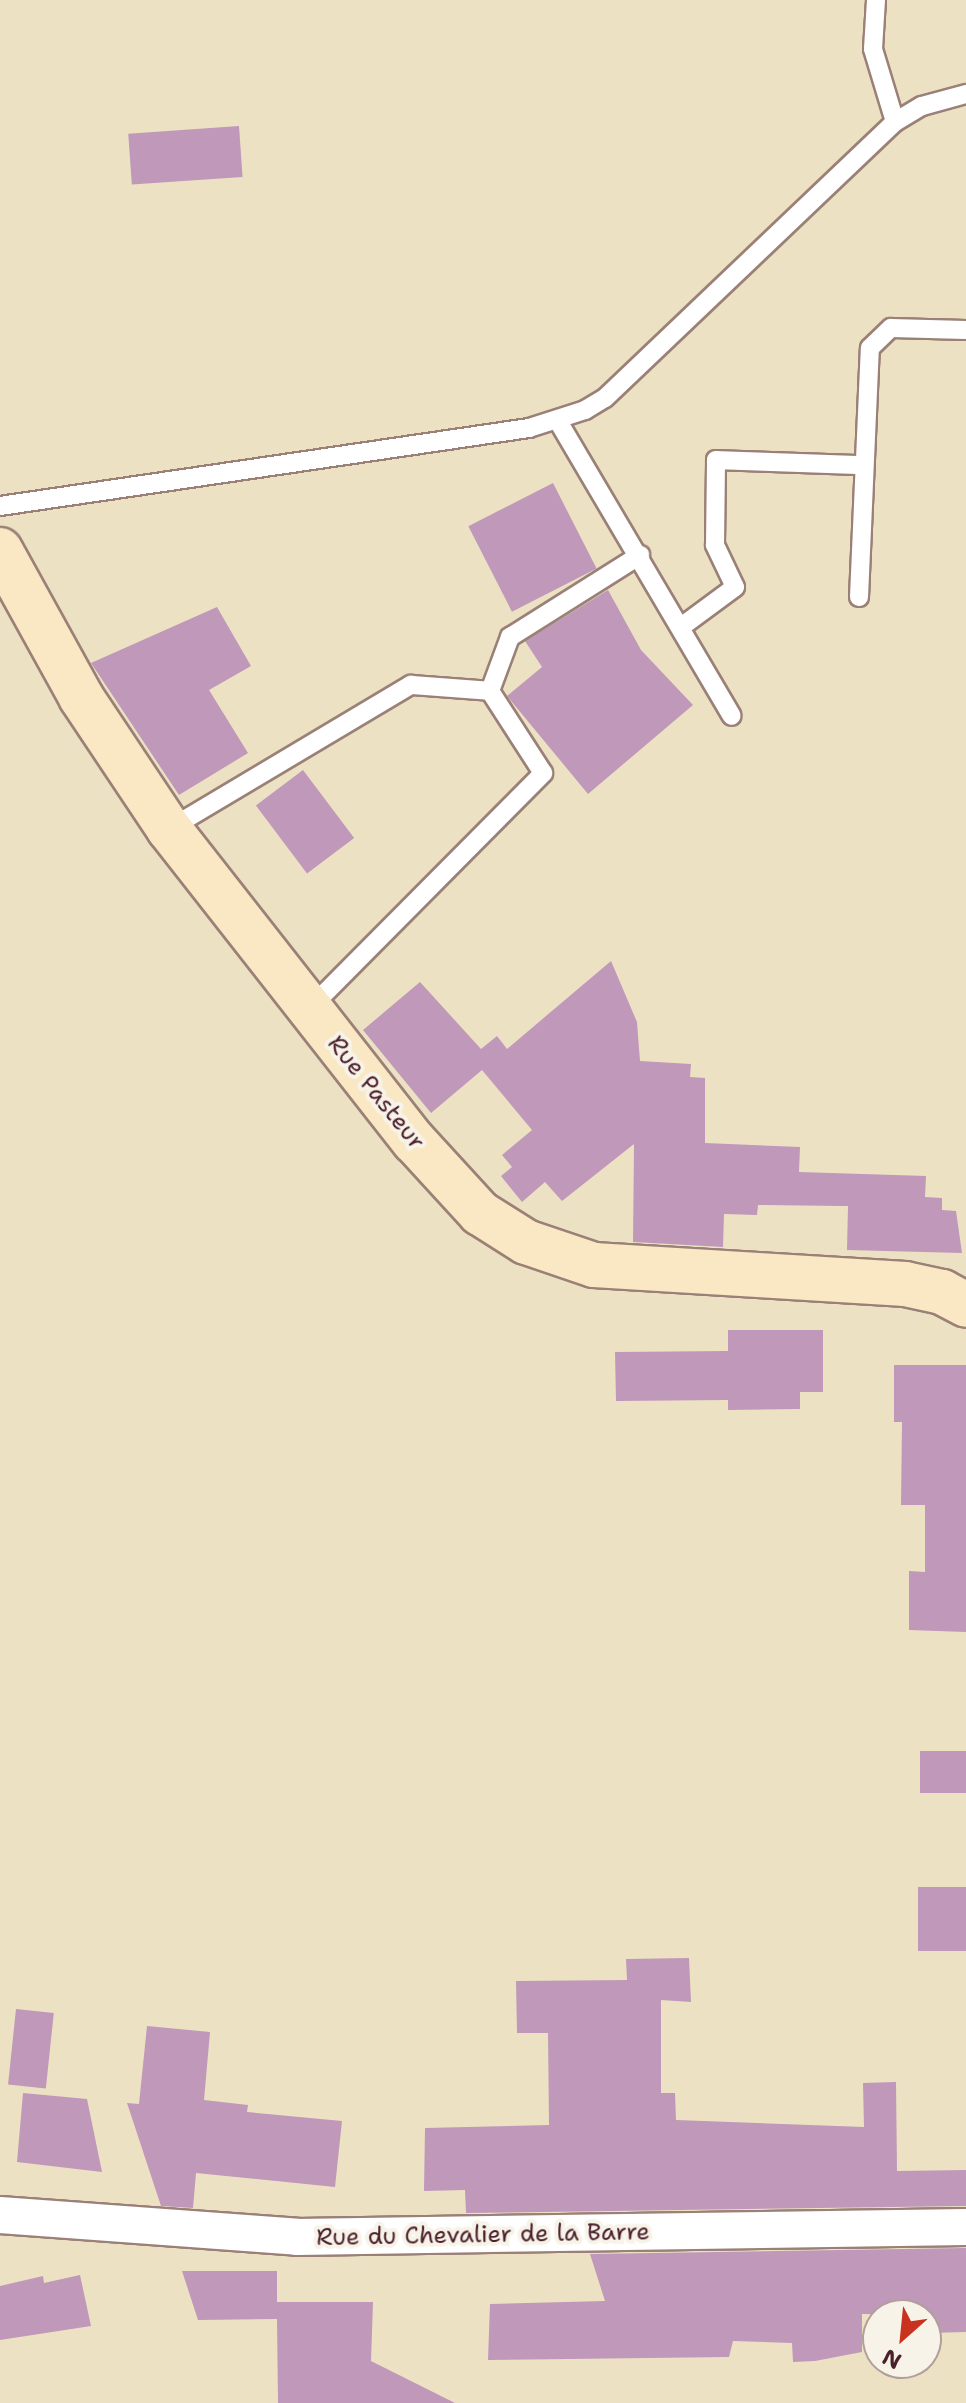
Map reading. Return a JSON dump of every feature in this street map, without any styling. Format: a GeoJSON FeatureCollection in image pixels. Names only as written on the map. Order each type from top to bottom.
{"type":"FeatureCollection","features":[{"type":"Feature","properties":{"kind":"street","name":"Rue Pasteur"},"geometry":{"type":"LineString","coordinates":[[0,550],[81,697],[169,829],[308,1010],[459,1192],[480,1213],[526,1242],[594,1265],[905,1284],[942,1292],[966,1305]]}},
{"type":"Feature","properties":{"kind":"street","name":"Rue du Chevalier de la Barre"},"geometry":{"type":"LineString","coordinates":[[0,2215],[297,2237],[966,2227]]}},
{"type":"Feature","properties":{"kind":"lane"},"geometry":{"type":"LineString","coordinates":[[876,0],[873,49],[895,122]]}},
{"type":"Feature","properties":{"kind":"lane"},"geometry":{"type":"LineString","coordinates":[[0,506],[558,421],[605,398],[895,122],[922,106],[966,94]]}},
{"type":"Feature","properties":{"kind":"lane"},"geometry":{"type":"LineString","coordinates":[[859,597],[862,465],[870,348],[891,328],[966,330]]}},
{"type":"Feature","properties":{"kind":"lane"},"geometry":{"type":"LineString","coordinates":[[558,421],[640,555],[732,716]]}},
{"type":"Feature","properties":{"kind":"lane"},"geometry":{"type":"LineString","coordinates":[[681,627],[735,587],[715,545],[716,460],[862,465]]}},
{"type":"Feature","properties":{"kind":"lane"},"geometry":{"type":"LineString","coordinates":[[490,691],[510,637],[640,555]]}},
{"type":"Feature","properties":{"kind":"lane"},"geometry":{"type":"LineString","coordinates":[[169,829],[411,685],[490,691]]}},
{"type":"Feature","properties":{"kind":"lane"},"geometry":{"type":"LineString","coordinates":[[308,1010],[543,773],[490,691]]}},
{"type":"Feature","properties":{"kind":"building"},"geometry":{"type":"Polygon","coordinates":[[[239,126],[243,177],[132,185],[128,134],[239,126]]]}},
{"type":"Feature","properties":{"kind":"building"},"geometry":{"type":"Polygon","coordinates":[[[553,483],[597,569],[512,612],[468,526],[553,483]]]}},
{"type":"Feature","properties":{"kind":"building"},"geometry":{"type":"Polygon","coordinates":[[[608,590],[641,650],[693,705],[588,794],[507,696],[542,667],[525,641],[608,590]]]}},
{"type":"Feature","properties":{"kind":"building"},"geometry":{"type":"Polygon","coordinates":[[[217,607],[251,666],[209,690],[248,753],[179,795],[91,663],[217,607]]]}},
{"type":"Feature","properties":{"kind":"building"},"geometry":{"type":"Polygon","coordinates":[[[303,770],[354,838],[307,873],[256,806],[303,770]]]}},
{"type":"Feature","properties":{"kind":"building"},"geometry":{"type":"Polygon","coordinates":[[[611,961],[637,1022],[640,1061],[691,1064],[690,1077],[705,1078],[705,1143],[800,1147],[799,1172],[926,1176],[925,1197],[942,1198],[942,1210],[956,1211],[962,1253],[847,1250],[848,1206],[758,1205],[757,1215],[724,1214],[723,1247],[633,1242],[634,1144],[562,1201],[545,1182],[522,1202],[501,1176],[512,1167],[502,1155],[532,1130],[482,1070],[431,1113],[363,1030],[420,982],[481,1049],[497,1036],[507,1049],[611,961]]]}},
{"type":"Feature","properties":{"kind":"building"},"geometry":{"type":"Polygon","coordinates":[[[728,1330],[823,1330],[823,1392],[800,1392],[800,1409],[728,1410],[728,1400],[616,1401],[615,1352],[728,1351],[728,1330]]]}},
{"type":"Feature","properties":{"kind":"building"},"geometry":{"type":"Polygon","coordinates":[[[894,1365],[966,1365],[966,1632],[909,1630],[909,1571],[925,1572],[925,1505],[901,1505],[902,1422],[894,1422],[894,1365]]]}},
{"type":"Feature","properties":{"kind":"building"},"geometry":{"type":"Polygon","coordinates":[[[920,1751],[966,1751],[966,1793],[920,1793],[920,1751]]]}},
{"type":"Feature","properties":{"kind":"building"},"geometry":{"type":"Polygon","coordinates":[[[918,1887],[966,1887],[966,1951],[918,1951],[918,1887]]]}},
{"type":"Feature","properties":{"kind":"building"},"geometry":{"type":"Polygon","coordinates":[[[689,1958],[691,2002],[661,2000],[661,2093],[675,2093],[676,2120],[864,2127],[863,2083],[896,2082],[897,2171],[966,2170],[966,2206],[466,2213],[465,2190],[424,2191],[425,2128],[549,2125],[548,2033],[517,2033],[516,1981],[627,1980],[626,1959],[689,1958]]]}},
{"type":"Feature","properties":{"kind":"building"},"geometry":{"type":"Polygon","coordinates":[[[16,2009],[54,2013],[46,2089],[8,2085],[16,2009]]]}},
{"type":"Feature","properties":{"kind":"building"},"geometry":{"type":"Polygon","coordinates":[[[147,2026],[210,2032],[204,2100],[248,2105],[247,2112],[342,2121],[335,2187],[196,2173],[193,2208],[161,2206],[127,2103],[139,2104],[147,2026]]]}},
{"type":"Feature","properties":{"kind":"building"},"geometry":{"type":"Polygon","coordinates":[[[23,2093],[87,2099],[102,2172],[17,2162],[23,2093]]]}},
{"type":"Feature","properties":{"kind":"building"},"geometry":{"type":"Polygon","coordinates":[[[966,2248],[966,2332],[942,2333],[942,2299],[862,2299],[862,2352],[815,2361],[793,2362],[792,2343],[733,2341],[729,2357],[488,2360],[490,2304],[605,2301],[590,2254],[966,2248]]]}},
{"type":"Feature","properties":{"kind":"building"},"geometry":{"type":"Polygon","coordinates":[[[182,2271],[277,2271],[277,2302],[373,2302],[371,2361],[455,2403],[278,2403],[277,2319],[198,2320],[182,2271]]]}},
{"type":"Feature","properties":{"kind":"building"},"geometry":{"type":"Polygon","coordinates":[[[80,2275],[91,2326],[0,2340],[0,2286],[43,2276],[44,2283],[80,2275]]]}}]}
